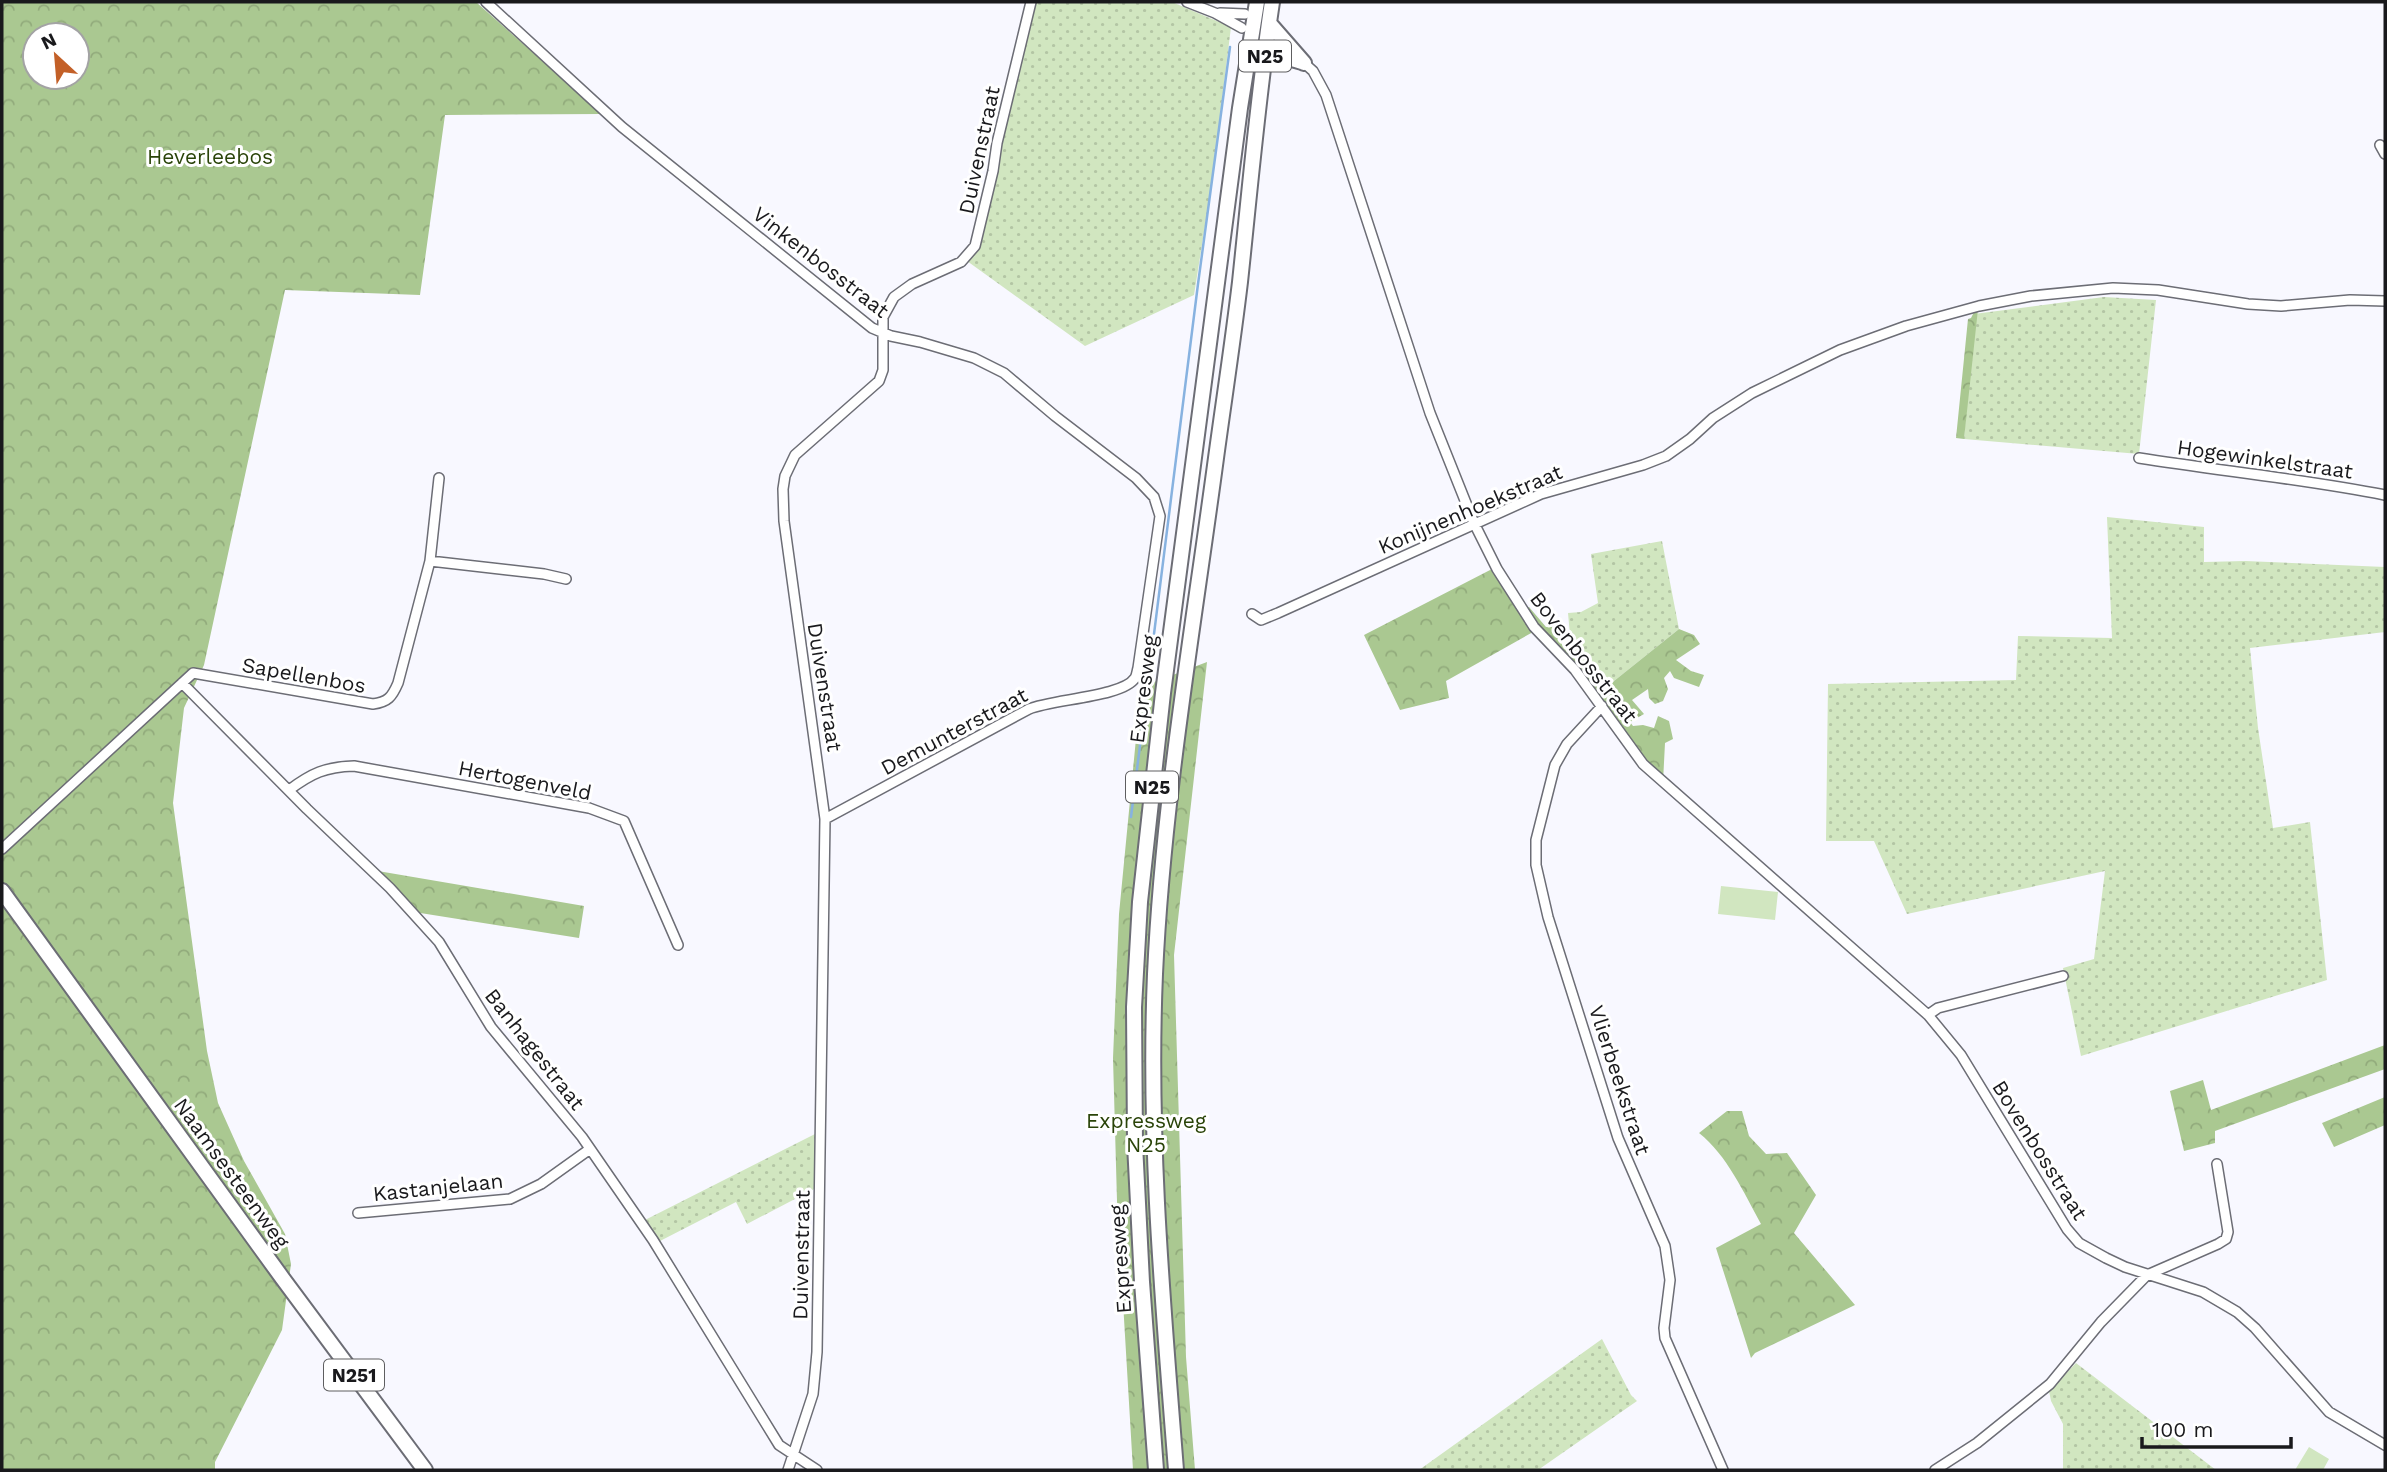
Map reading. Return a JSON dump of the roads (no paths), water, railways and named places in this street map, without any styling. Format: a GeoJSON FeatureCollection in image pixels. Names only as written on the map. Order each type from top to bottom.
{"type":"FeatureCollection","features":[{"type":"Feature","properties":{"kind":"main road","name":"Expresweg"},"geometry":{"type":"LineString","coordinates":[[1176,1470],[1161,1282],[1154,1142],[1157,939],[1174,764],[1237,300],[1272,2]]}},
{"type":"Feature","properties":{"kind":"main road","name":"Expresweg"},"geometry":{"type":"LineString","coordinates":[[1156,1470],[1135,1144],[1134,1007],[1140,902],[1163,693],[1240,108],[1252,41],[1250,12]]}},
{"type":"Feature","properties":{"kind":"main road"},"geometry":{"type":"LineString","coordinates":[[1250,12],[1252,41]]}},
{"type":"Feature","properties":{"kind":"main road"},"geometry":{"type":"LineString","coordinates":[[1269,23],[1304,63]]}},
{"type":"Feature","properties":{"kind":"main road"},"geometry":{"type":"LineString","coordinates":[[1264,67],[1278,57],[1304,63]]}},
{"type":"Feature","properties":{"kind":"main road","name":"Naamsesteenweg"},"geometry":{"type":"LineString","coordinates":[[3,895],[425,1470]]}},
{"type":"Feature","properties":{"kind":"street","name":"Vinkenbosstraat"},"geometry":{"type":"LineString","coordinates":[[486,2],[622,127],[872,328],[989,364],[1136,478],[1154,497],[1160,516],[1138,668],[1135,679],[1122,688],[1105,693]]}},
{"type":"Feature","properties":{"kind":"street","name":"Duivenstraat"},"geometry":{"type":"LineString","coordinates":[[788,1470],[813,1394],[817,1352],[825,819],[792,587],[783,489],[785,476],[795,455],[879,381],[883,370],[883,317],[894,298],[912,284],[961,262],[975,246],[993,171],[996,143],[1031,2]]}},
{"type":"Feature","properties":{"kind":"street"},"geometry":{"type":"LineString","coordinates":[[1187,2],[1215,13],[1250,12]]}},
{"type":"Feature","properties":{"kind":"street"},"geometry":{"type":"LineString","coordinates":[[1215,13],[1250,12]]}},
{"type":"Feature","properties":{"kind":"street","name":"Bovenbosstraat"},"geometry":{"type":"LineString","coordinates":[[1304,63],[1313,71],[1326,95],[1430,413],[1474,523],[1497,569],[1534,627],[1575,670],[1643,764],[1928,1015],[1961,1055],[2067,1229],[2079,1243],[2125,1267],[2203,1293],[2237,1312],[2255,1328],[2329,1412],[2385,1445]]}},
{"type":"Feature","properties":{"kind":"street","name":"Konijnenhoekstraat"},"geometry":{"type":"LineString","coordinates":[[1251,614],[1261,620],[1541,494],[1643,465],[1665,456],[1733,404],[1840,350],[1906,326],[1979,306],[2031,296],[2113,288],[2158,290],[2248,304],[2281,306],[2350,300],[2385,302]]}},
{"type":"Feature","properties":{"kind":"street","name":"Hogewinkelstraat"},"geometry":{"type":"LineString","coordinates":[[2139,458],[2295,479],[2385,495]]}},
{"type":"Feature","properties":{"kind":"street","name":"Sapellenbos"},"geometry":{"type":"LineString","coordinates":[[182,683],[193,673],[373,704],[383,703],[391,697],[398,683],[429,561],[439,478]]}},
{"type":"Feature","properties":{"kind":"street"},"geometry":{"type":"LineString","coordinates":[[429,561],[566,579]]}},
{"type":"Feature","properties":{"kind":"street"},"geometry":{"type":"LineString","coordinates":[[2,849],[182,683]]}},
{"type":"Feature","properties":{"kind":"street","name":"Banhagestraat"},"geometry":{"type":"LineString","coordinates":[[182,683],[390,888],[439,942],[491,1027],[590,1149],[670,1266],[779,1445],[817,1470]]}},
{"type":"Feature","properties":{"kind":"street","name":"Demunterstraat"},"geometry":{"type":"LineString","coordinates":[[825,819],[1029,709],[1041,704],[1105,693]]}},
{"type":"Feature","properties":{"kind":"street","name":"Vlierbeekstraat"},"geometry":{"type":"LineString","coordinates":[[1602,706],[1567,744],[1555,765],[1536,840],[1536,865],[1548,917],[1618,1138],[1664,1247],[1670,1280],[1665,1338],[1723,1470]]}},
{"type":"Feature","properties":{"kind":"street","name":"Hertogenveld"},"geometry":{"type":"LineString","coordinates":[[289,790],[312,774],[334,767],[354,766],[589,808],[624,821],[678,945]]}},
{"type":"Feature","properties":{"kind":"street"},"geometry":{"type":"LineString","coordinates":[[1928,1015],[1946,1005],[2063,976]]}},
{"type":"Feature","properties":{"kind":"street","name":"Kastanjelaan"},"geometry":{"type":"LineString","coordinates":[[358,1213],[510,1199],[541,1184],[590,1149]]}},
{"type":"Feature","properties":{"kind":"street"},"geometry":{"type":"LineString","coordinates":[[1935,1470],[1977,1443],[2050,1384],[2101,1322],[2147,1275],[2226,1239],[2228,1232],[2217,1164]]}},
{"type":"Feature","properties":{"kind":"waterway"},"geometry":{"type":"LineString","coordinates":[[1131,817],[1230,47]]}},
{"type":"Feature","properties":{"kind":"park label","name":"Heverleebos"},"geometry":{"type":"Point","coordinates":[210,156]}},
{"type":"Feature","properties":{"kind":"park label","name":"Expressweg N25"},"geometry":{"type":"Point","coordinates":[1146,1132]}}]}
